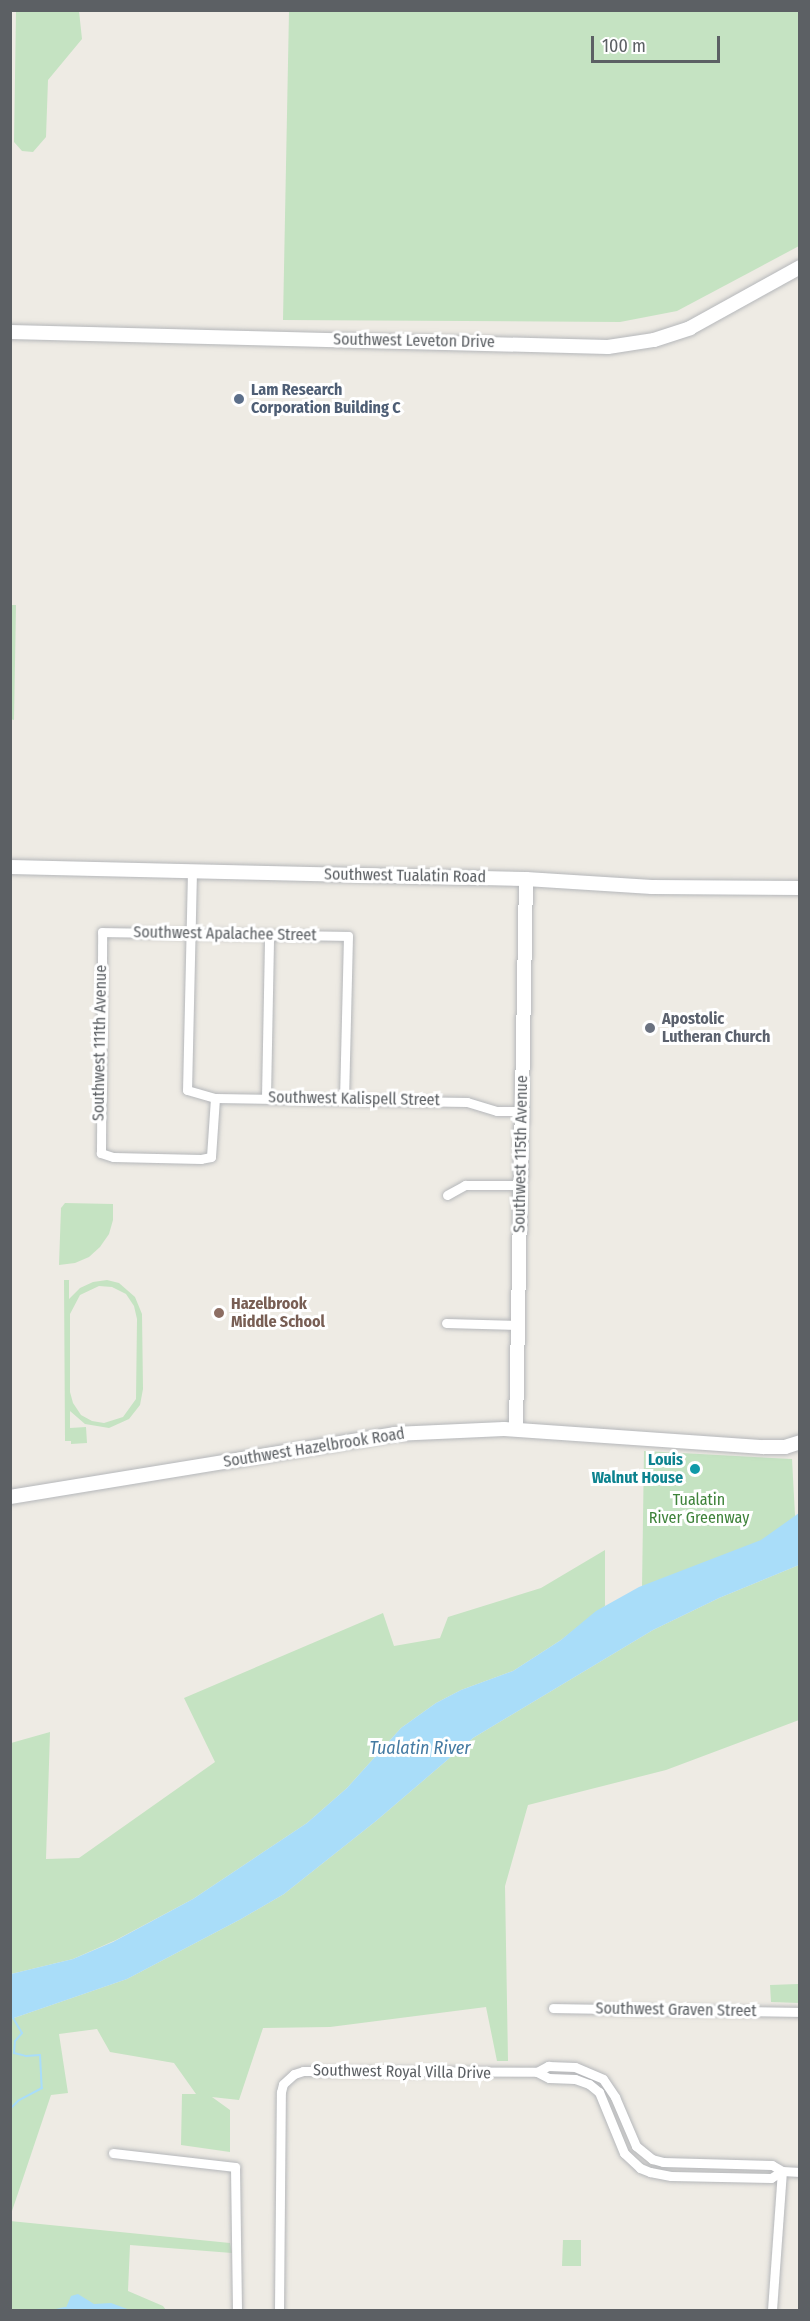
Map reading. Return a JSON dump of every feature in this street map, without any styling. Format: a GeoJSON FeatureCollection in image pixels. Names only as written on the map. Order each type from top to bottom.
{"type":"FeatureCollection","features":[{"type":"Feature","properties":{"kind":"street","name":"Southwest Leveton Drive"},"geometry":{"type":"LineString","coordinates":[[10,332],[614,346],[654,340],[690,328],[800,267]]}},
{"type":"Feature","properties":{"kind":"street","name":"Southwest Tualatin Road"},"geometry":{"type":"LineString","coordinates":[[10,867],[526,879],[652,887],[800,888]]}},
{"type":"Feature","properties":{"kind":"street"},"geometry":{"type":"LineString","coordinates":[[190,933],[192,871]]}},
{"type":"Feature","properties":{"kind":"street","name":"Southwest 115th Avenue"},"geometry":{"type":"LineString","coordinates":[[516,1429],[526,879]]}},
{"type":"Feature","properties":{"kind":"street","name":"Southwest Apalachee Street"},"geometry":{"type":"LineString","coordinates":[[102,932],[348,936],[344,1099]]}},
{"type":"Feature","properties":{"kind":"street","name":"Southwest 111th Avenue"},"geometry":{"type":"LineString","coordinates":[[102,932],[99,1140],[101,1153],[106,1156],[201,1159],[211,1157],[215,1098]]}},
{"type":"Feature","properties":{"kind":"street","name":"Southwest Kalispell Street"},"geometry":{"type":"LineString","coordinates":[[190,933],[187,1090],[215,1098],[266,1097],[467,1102],[497,1110],[521,1111]]}},
{"type":"Feature","properties":{"kind":"street"},"geometry":{"type":"LineString","coordinates":[[266,1097],[268,935]]}},
{"type":"Feature","properties":{"kind":"street"},"geometry":{"type":"LineString","coordinates":[[447,1195],[465,1185],[520,1185]]}},
{"type":"Feature","properties":{"kind":"street"},"geometry":{"type":"LineString","coordinates":[[446,1323],[518,1325]]}},
{"type":"Feature","properties":{"kind":"street","name":"Southwest Hazelbrook Road"},"geometry":{"type":"LineString","coordinates":[[10,1497],[374,1436],[516,1429],[763,1448],[785,1447],[800,1442]]}},
{"type":"Feature","properties":{"kind":"street","name":"Southwest Graven Street"},"geometry":{"type":"LineString","coordinates":[[554,2008],[800,2012]]}},
{"type":"Feature","properties":{"kind":"street","name":"Southwest Royal Villa Drive"},"geometry":{"type":"LineString","coordinates":[[537,2072],[548,2066],[575,2067],[603,2079],[615,2097],[636,2146],[652,2159],[663,2162],[772,2165],[782,2171],[800,2172]]}},
{"type":"Feature","properties":{"kind":"street","name":"Southwest Royal Villa Drive"},"geometry":{"type":"LineString","coordinates":[[279,2310],[281,2092],[287,2078],[303,2071],[537,2072],[549,2078],[580,2080],[594,2088],[605,2103],[624,2153],[640,2168],[671,2176],[771,2178],[782,2171]]}},
{"type":"Feature","properties":{"kind":"street"},"geometry":{"type":"LineString","coordinates":[[113,2153],[235,2167],[237,2310]]}},
{"type":"Feature","properties":{"kind":"street"},"geometry":{"type":"LineString","coordinates":[[772,2310],[782,2171]]}},
{"type":"Feature","properties":{"kind":"green space"},"geometry":{"type":"Polygon","coordinates":[[[16,11],[79,11],[82,39],[48,80],[46,137],[33,152],[22,151],[14,142],[16,11]]]}},
{"type":"Feature","properties":{"kind":"green space"},"geometry":{"type":"Polygon","coordinates":[[[289,11],[799,11],[799,246],[677,311],[620,322],[283,320],[289,11]]]}},
{"type":"Feature","properties":{"kind":"green space"},"geometry":{"type":"Polygon","coordinates":[[[10,605],[16,605],[14,720],[10,719],[10,605]]]}},
{"type":"Feature","properties":{"kind":"green space"},"geometry":{"type":"Polygon","coordinates":[[[65,1203],[113,1204],[113,1220],[109,1234],[89,1257],[75,1263],[59,1265],[61,1208],[65,1203]]]}},
{"type":"Feature","properties":{"kind":"green space"},"geometry":{"type":"Polygon","coordinates":[[[64,1280],[69,1280],[69,1299],[80,1288],[93,1282],[107,1280],[119,1283],[135,1297],[142,1314],[143,1389],[140,1405],[129,1419],[109,1428],[85,1424],[70,1411],[70,1428],[86,1427],[87,1443],[71,1444],[71,1441],[65,1441],[64,1280]],[[99,1286],[80,1295],[70,1314],[70,1392],[73,1403],[81,1415],[92,1421],[104,1423],[123,1417],[136,1399],[137,1319],[134,1306],[126,1294],[112,1287],[99,1286]]]}},
{"type":"Feature","properties":{"kind":"green space","name":"Tualatin River Greenway"},"geometry":{"type":"Polygon","coordinates":[[[644,1451],[792,1459],[796,1534],[642,1588],[644,1451]]]}},
{"type":"Feature","properties":{"kind":"green space"},"geometry":{"type":"Polygon","coordinates":[[[605,1550],[605,1606],[561,1640],[513,1671],[461,1690],[436,1703],[401,1728],[347,1788],[307,1823],[193,1899],[116,1940],[73,1959],[11,1974],[11,1743],[50,1732],[46,1859],[79,1858],[215,1762],[184,1698],[383,1613],[394,1646],[440,1638],[448,1617],[541,1588],[605,1550]]]}},
{"type":"Feature","properties":{"kind":"green space"},"geometry":{"type":"Polygon","coordinates":[[[799,1565],[799,1720],[666,1770],[528,1805],[505,1886],[508,2061],[497,2061],[486,2007],[330,2027],[263,2028],[239,2100],[212,2097],[230,2110],[230,2152],[181,2145],[182,2094],[196,2094],[174,2063],[110,2052],[97,2029],[59,2034],[68,2093],[51,2095],[11,2214],[11,2019],[127,1979],[241,1919],[284,1894],[376,1821],[473,1738],[653,1630],[719,1598],[799,1565]]]}},
{"type":"Feature","properties":{"kind":"green space"},"geometry":{"type":"Polygon","coordinates":[[[799,1968],[799,2003],[771,2002],[770,1985],[798,1984],[799,1968]]]}},
{"type":"Feature","properties":{"kind":"green space"},"geometry":{"type":"Polygon","coordinates":[[[10,2221],[230,2243],[232,2253],[130,2245],[128,2291],[163,2306],[166,2310],[11,2310],[10,2221]]]}},
{"type":"Feature","properties":{"kind":"green space"},"geometry":{"type":"Polygon","coordinates":[[[563,2240],[581,2240],[581,2266],[562,2266],[563,2240]]]}},
{"type":"Feature","properties":{"kind":"water","name":"Tualatin River"},"geometry":{"type":"Polygon","coordinates":[[[799,1513],[799,1565],[719,1598],[653,1630],[473,1738],[376,1821],[284,1894],[241,1919],[127,1979],[11,2019],[11,1974],[73,1959],[113,1942],[193,1899],[307,1823],[347,1788],[401,1728],[436,1703],[461,1690],[513,1671],[561,1640],[596,1611],[639,1587],[761,1540],[799,1513]]]}},
{"type":"Feature","properties":{"kind":"water"},"geometry":{"type":"Polygon","coordinates":[[[78,2294],[94,2304],[111,2303],[130,2310],[65,2310],[71,2296],[78,2294]]]}},
{"type":"Feature","properties":{"kind":"waterway"},"geometry":{"type":"LineString","coordinates":[[10,2013],[22,2033],[15,2041],[14,2053],[26,2056],[40,2055],[42,2088],[18,2101],[10,2109]]}},
{"type":"Feature","properties":{"kind":"waterway"},"geometry":{"type":"LineString","coordinates":[[56,2310],[65,2308],[73,2310]]}},
{"type":"Feature","properties":{"kind":"place","name":"Lam Research Corporation Building C"},"geometry":{"type":"Point","coordinates":[239,399]}},
{"type":"Feature","properties":{"kind":"place","name":"Apostolic Lutheran Church"},"geometry":{"type":"Point","coordinates":[650,1028]}},
{"type":"Feature","properties":{"kind":"place","name":"Hazelbrook Middle School"},"geometry":{"type":"Point","coordinates":[219,1313]}},
{"type":"Feature","properties":{"kind":"place","name":"Louis Walnut House"},"geometry":{"type":"Point","coordinates":[695,1469]}}]}
